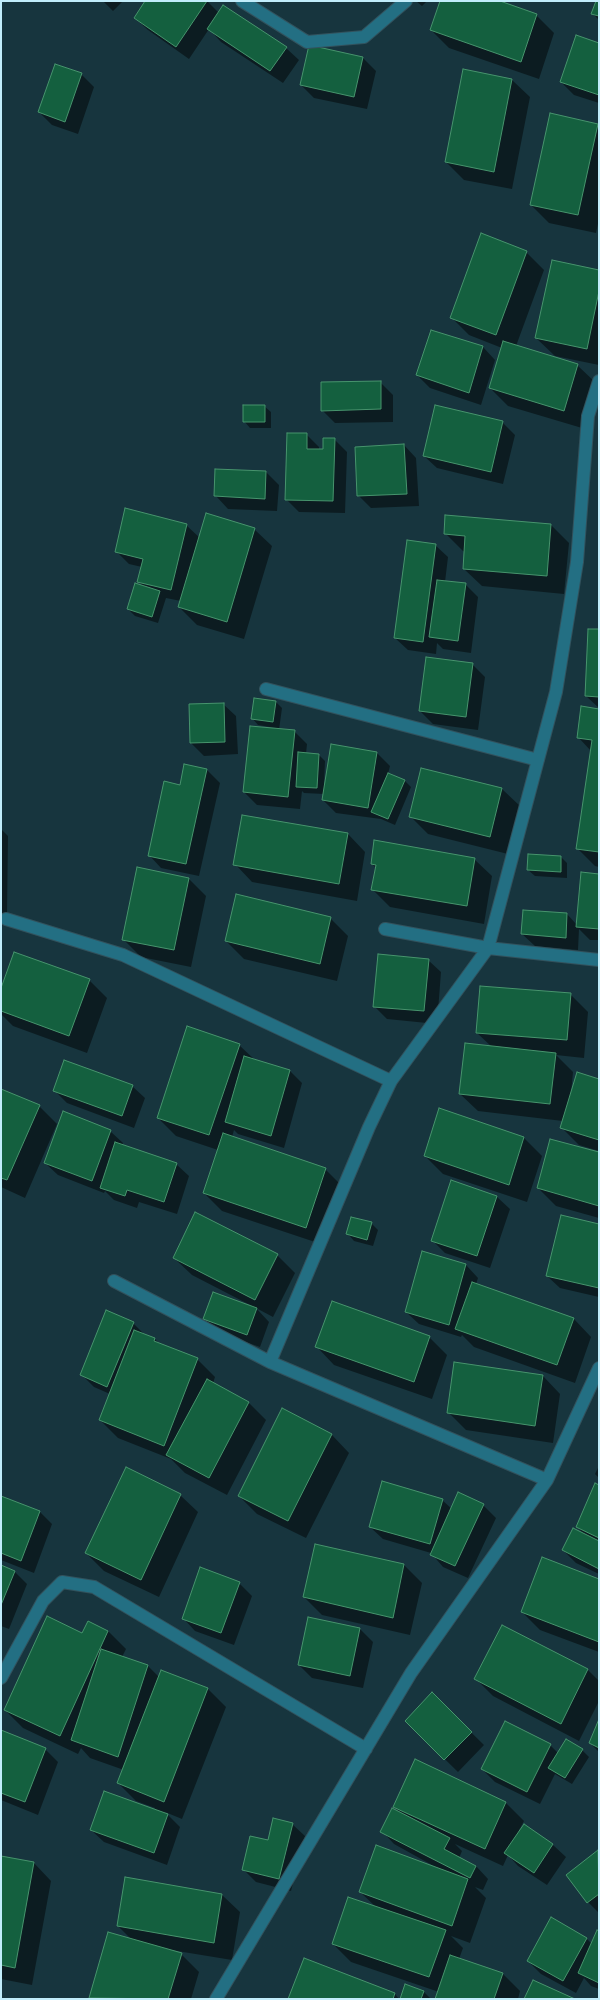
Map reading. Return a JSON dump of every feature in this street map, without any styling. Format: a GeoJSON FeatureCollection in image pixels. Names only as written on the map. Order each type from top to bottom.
{"type":"FeatureCollection","features":[{"type":"Feature","properties":{"kind":"street"},"geometry":{"type":"LineString","coordinates":[[242,1],[307,42],[364,36],[406,1]]}},
{"type":"Feature","properties":{"kind":"street"},"geometry":{"type":"LineString","coordinates":[[270,1362],[369,1127],[391,1081],[488,948],[556,692],[577,562],[588,416],[599,381]]}},
{"type":"Feature","properties":{"kind":"street"},"geometry":{"type":"LineString","coordinates":[[266,689],[538,760]]}},
{"type":"Feature","properties":{"kind":"street"},"geometry":{"type":"LineString","coordinates":[[6,919],[123,955],[391,1081]]}},
{"type":"Feature","properties":{"kind":"street"},"geometry":{"type":"LineString","coordinates":[[385,928],[488,948],[599,960]]}},
{"type":"Feature","properties":{"kind":"street"},"geometry":{"type":"LineString","coordinates":[[114,1281],[270,1362],[546,1480]]}},
{"type":"Feature","properties":{"kind":"street"},"geometry":{"type":"LineString","coordinates":[[216,1999],[411,1674],[546,1480],[599,1368]]}},
{"type":"Feature","properties":{"kind":"street"},"geometry":{"type":"LineString","coordinates":[[1,1678],[43,1601],[62,1582],[94,1587],[366,1749]]}},
{"type":"Feature","properties":{"kind":"building"},"geometry":{"type":"Polygon","coordinates":[[[145,1],[207,1],[176,47],[134,18],[145,1]]]}},
{"type":"Feature","properties":{"kind":"building"},"geometry":{"type":"Polygon","coordinates":[[[440,1],[500,1],[537,14],[521,62],[430,30],[440,1]]]}},
{"type":"Feature","properties":{"kind":"building"},"geometry":{"type":"Polygon","coordinates":[[[596,1],[599,1],[599,16],[591,14],[596,1]]]}},
{"type":"Feature","properties":{"kind":"building"},"geometry":{"type":"Polygon","coordinates":[[[223,5],[287,47],[270,71],[207,29],[223,5]]]}},
{"type":"Feature","properties":{"kind":"building"},"geometry":{"type":"Polygon","coordinates":[[[576,35],[599,43],[599,95],[560,82],[576,35]]]}},
{"type":"Feature","properties":{"kind":"building"},"geometry":{"type":"Polygon","coordinates":[[[309,45],[363,57],[354,97],[300,85],[309,45]]]}},
{"type":"Feature","properties":{"kind":"building"},"geometry":{"type":"Polygon","coordinates":[[[55,64],[82,73],[65,122],[38,112],[55,64]]]}},
{"type":"Feature","properties":{"kind":"building"},"geometry":{"type":"Polygon","coordinates":[[[463,69],[512,79],[494,172],[445,162],[463,69]]]}},
{"type":"Feature","properties":{"kind":"building"},"geometry":{"type":"Polygon","coordinates":[[[550,113],[598,124],[578,215],[530,205],[550,113]]]}},
{"type":"Feature","properties":{"kind":"building"},"geometry":{"type":"Polygon","coordinates":[[[481,233],[527,251],[496,335],[450,318],[481,233]]]}},
{"type":"Feature","properties":{"kind":"building"},"geometry":{"type":"Polygon","coordinates":[[[552,260],[599,270],[599,291],[587,349],[535,338],[552,260]]]}},
{"type":"Feature","properties":{"kind":"building"},"geometry":{"type":"Polygon","coordinates":[[[431,330],[483,346],[469,393],[416,375],[431,330]]]}},
{"type":"Feature","properties":{"kind":"building"},"geometry":{"type":"Polygon","coordinates":[[[503,341],[578,364],[564,411],[489,388],[503,341]]]}},
{"type":"Feature","properties":{"kind":"building"},"geometry":{"type":"Polygon","coordinates":[[[381,381],[381,409],[321,411],[321,382],[381,381]]]}},
{"type":"Feature","properties":{"kind":"building"},"geometry":{"type":"Polygon","coordinates":[[[243,405],[265,405],[265,422],[243,422],[243,405]]]}},
{"type":"Feature","properties":{"kind":"building"},"geometry":{"type":"Polygon","coordinates":[[[435,405],[503,421],[491,472],[423,456],[435,405]]]}},
{"type":"Feature","properties":{"kind":"building"},"geometry":{"type":"Polygon","coordinates":[[[287,433],[307,433],[307,449],[323,449],[323,438],[335,438],[333,501],[285,500],[287,433]]]}},
{"type":"Feature","properties":{"kind":"building"},"geometry":{"type":"Polygon","coordinates":[[[404,444],[407,494],[357,496],[355,447],[404,444]]]}},
{"type":"Feature","properties":{"kind":"building"},"geometry":{"type":"Polygon","coordinates":[[[215,469],[266,471],[265,499],[214,496],[215,469]]]}},
{"type":"Feature","properties":{"kind":"building"},"geometry":{"type":"Polygon","coordinates":[[[125,508],[187,524],[171,590],[137,582],[143,559],[115,552],[125,508]]]}},
{"type":"Feature","properties":{"kind":"building"},"geometry":{"type":"Polygon","coordinates":[[[206,513],[255,528],[227,622],[178,607],[206,513]]]}},
{"type":"Feature","properties":{"kind":"building"},"geometry":{"type":"Polygon","coordinates":[[[445,515],[551,524],[547,576],[463,569],[465,536],[444,534],[445,515]]]}},
{"type":"Feature","properties":{"kind":"building"},"geometry":{"type":"Polygon","coordinates":[[[407,540],[436,544],[423,642],[394,638],[407,540]]]}},
{"type":"Feature","properties":{"kind":"building"},"geometry":{"type":"Polygon","coordinates":[[[437,580],[466,583],[458,641],[429,637],[437,580]]]}},
{"type":"Feature","properties":{"kind":"building"},"geometry":{"type":"Polygon","coordinates":[[[135,583],[160,591],[152,617],[127,609],[135,583]]]}},
{"type":"Feature","properties":{"kind":"building"},"geometry":{"type":"Polygon","coordinates":[[[588,629],[599,629],[599,697],[585,696],[588,629]]]}},
{"type":"Feature","properties":{"kind":"building"},"geometry":{"type":"Polygon","coordinates":[[[426,657],[473,663],[466,717],[419,711],[426,657]]]}},
{"type":"Feature","properties":{"kind":"building"},"geometry":{"type":"Polygon","coordinates":[[[254,698],[276,701],[273,722],[251,719],[254,698]]]}},
{"type":"Feature","properties":{"kind":"building"},"geometry":{"type":"Polygon","coordinates":[[[224,703],[225,742],[190,743],[189,704],[224,703]]]}},
{"type":"Feature","properties":{"kind":"building"},"geometry":{"type":"Polygon","coordinates":[[[581,706],[599,709],[599,852],[576,849],[592,740],[577,738],[581,706]]]}},
{"type":"Feature","properties":{"kind":"building"},"geometry":{"type":"Polygon","coordinates":[[[250,726],[295,730],[288,797],[243,792],[250,726]]]}},
{"type":"Feature","properties":{"kind":"building"},"geometry":{"type":"Polygon","coordinates":[[[331,744],[377,752],[368,808],[322,800],[331,744]]]}},
{"type":"Feature","properties":{"kind":"building"},"geometry":{"type":"Polygon","coordinates":[[[298,752],[319,754],[317,788],[296,787],[298,752]]]}},
{"type":"Feature","properties":{"kind":"building"},"geometry":{"type":"Polygon","coordinates":[[[184,764],[207,769],[186,864],[148,856],[164,781],[180,785],[184,764]]]}},
{"type":"Feature","properties":{"kind":"building"},"geometry":{"type":"Polygon","coordinates":[[[421,768],[502,788],[490,837],[409,817],[421,768]]]}},
{"type":"Feature","properties":{"kind":"building"},"geometry":{"type":"Polygon","coordinates":[[[388,773],[405,780],[388,819],[371,812],[388,773]]]}},
{"type":"Feature","properties":{"kind":"building"},"geometry":{"type":"Polygon","coordinates":[[[242,815],[348,833],[339,884],[233,865],[242,815]]]}},
{"type":"Feature","properties":{"kind":"building"},"geometry":{"type":"Polygon","coordinates":[[[374,840],[475,858],[467,906],[371,890],[376,865],[371,864],[374,840]]]}},
{"type":"Feature","properties":{"kind":"building"},"geometry":{"type":"Polygon","coordinates":[[[528,854],[561,856],[561,872],[527,870],[528,854]]]}},
{"type":"Feature","properties":{"kind":"building"},"geometry":{"type":"Polygon","coordinates":[[[137,867],[189,878],[174,950],[122,940],[137,867]]]}},
{"type":"Feature","properties":{"kind":"building"},"geometry":{"type":"Polygon","coordinates":[[[581,872],[599,874],[599,929],[576,927],[581,872]]]}},
{"type":"Feature","properties":{"kind":"building"},"geometry":{"type":"Polygon","coordinates":[[[236,894],[331,917],[320,964],[225,941],[236,894]]]}},
{"type":"Feature","properties":{"kind":"building"},"geometry":{"type":"Polygon","coordinates":[[[523,910],[567,913],[566,938],[521,934],[523,910]]]}},
{"type":"Feature","properties":{"kind":"building"},"geometry":{"type":"Polygon","coordinates":[[[14,952],[90,979],[69,1036],[1,1011],[1,988],[14,952]]]}},
{"type":"Feature","properties":{"kind":"building"},"geometry":{"type":"Polygon","coordinates":[[[378,954],[429,959],[424,1011],[373,1007],[378,954]]]}},
{"type":"Feature","properties":{"kind":"building"},"geometry":{"type":"Polygon","coordinates":[[[480,986],[571,993],[567,1040],[476,1033],[480,986]]]}},
{"type":"Feature","properties":{"kind":"building"},"geometry":{"type":"Polygon","coordinates":[[[187,1026],[240,1044],[209,1135],[157,1118],[187,1026]]]}},
{"type":"Feature","properties":{"kind":"building"},"geometry":{"type":"Polygon","coordinates":[[[465,1043],[556,1053],[550,1104],[459,1094],[465,1043]]]}},
{"type":"Feature","properties":{"kind":"building"},"geometry":{"type":"Polygon","coordinates":[[[244,1056],[290,1070],[271,1136],[225,1122],[244,1056]]]}},
{"type":"Feature","properties":{"kind":"building"},"geometry":{"type":"Polygon","coordinates":[[[64,1060],[133,1085],[122,1116],[53,1091],[64,1060]]]}},
{"type":"Feature","properties":{"kind":"building"},"geometry":{"type":"Polygon","coordinates":[[[577,1072],[599,1079],[599,1140],[560,1128],[577,1072]]]}},
{"type":"Feature","properties":{"kind":"building"},"geometry":{"type":"Polygon","coordinates":[[[1,1089],[40,1105],[7,1180],[1,1178],[1,1089]]]}},
{"type":"Feature","properties":{"kind":"building"},"geometry":{"type":"Polygon","coordinates":[[[439,1108],[524,1137],[509,1185],[424,1156],[439,1108]]]}},
{"type":"Feature","properties":{"kind":"building"},"geometry":{"type":"Polygon","coordinates":[[[63,1111],[111,1130],[92,1181],[44,1163],[63,1111]]]}},
{"type":"Feature","properties":{"kind":"building"},"geometry":{"type":"Polygon","coordinates":[[[223,1133],[326,1168],[306,1228],[203,1193],[223,1133]]]}},
{"type":"Feature","properties":{"kind":"building"},"geometry":{"type":"Polygon","coordinates":[[[550,1139],[599,1152],[599,1206],[537,1188],[550,1139]]]}},
{"type":"Feature","properties":{"kind":"building"},"geometry":{"type":"Polygon","coordinates":[[[115,1142],[177,1163],[164,1202],[127,1190],[125,1196],[100,1188],[115,1142]]]}},
{"type":"Feature","properties":{"kind":"building"},"geometry":{"type":"Polygon","coordinates":[[[451,1180],[497,1196],[477,1256],[431,1241],[451,1180]]]}},
{"type":"Feature","properties":{"kind":"building"},"geometry":{"type":"Polygon","coordinates":[[[195,1212],[278,1254],[255,1300],[173,1258],[195,1212]]]}},
{"type":"Feature","properties":{"kind":"building"},"geometry":{"type":"Polygon","coordinates":[[[561,1215],[599,1224],[599,1288],[546,1276],[561,1215]]]}},
{"type":"Feature","properties":{"kind":"building"},"geometry":{"type":"Polygon","coordinates":[[[351,1217],[372,1222],[367,1240],[346,1234],[351,1217]]]}},
{"type":"Feature","properties":{"kind":"building"},"geometry":{"type":"Polygon","coordinates":[[[422,1251],[466,1264],[449,1325],[405,1312],[422,1251]]]}},
{"type":"Feature","properties":{"kind":"building"},"geometry":{"type":"Polygon","coordinates":[[[472,1282],[574,1318],[557,1365],[455,1329],[472,1282]]]}},
{"type":"Feature","properties":{"kind":"building"},"geometry":{"type":"Polygon","coordinates":[[[213,1292],[257,1308],[247,1335],[203,1319],[213,1292]]]}},
{"type":"Feature","properties":{"kind":"building"},"geometry":{"type":"Polygon","coordinates":[[[332,1301],[430,1336],[414,1382],[315,1347],[332,1301]]]}},
{"type":"Feature","properties":{"kind":"building"},"geometry":{"type":"Polygon","coordinates":[[[106,1310],[134,1322],[107,1387],[80,1375],[106,1310]]]}},
{"type":"Feature","properties":{"kind":"building"},"geometry":{"type":"Polygon","coordinates":[[[134,1330],[155,1338],[154,1341],[198,1358],[164,1446],[99,1420],[134,1330]]]}},
{"type":"Feature","properties":{"kind":"building"},"geometry":{"type":"Polygon","coordinates":[[[454,1362],[543,1375],[535,1426],[447,1413],[454,1362]]]}},
{"type":"Feature","properties":{"kind":"building"},"geometry":{"type":"Polygon","coordinates":[[[207,1379],[249,1402],[209,1478],[166,1455],[207,1379]]]}},
{"type":"Feature","properties":{"kind":"building"},"geometry":{"type":"Polygon","coordinates":[[[282,1408],[332,1434],[288,1521],[238,1496],[282,1408]]]}},
{"type":"Feature","properties":{"kind":"building"},"geometry":{"type":"Polygon","coordinates":[[[126,1467],[181,1494],[141,1580],[85,1553],[126,1467]]]}},
{"type":"Feature","properties":{"kind":"building"},"geometry":{"type":"Polygon","coordinates":[[[382,1481],[443,1499],[430,1544],[369,1527],[382,1481]]]}},
{"type":"Feature","properties":{"kind":"building"},"geometry":{"type":"Polygon","coordinates":[[[595,1483],[599,1485],[599,1538],[576,1527],[595,1483]]]}},
{"type":"Feature","properties":{"kind":"building"},"geometry":{"type":"Polygon","coordinates":[[[458,1492],[484,1504],[455,1566],[430,1555],[458,1492]]]}},
{"type":"Feature","properties":{"kind":"building"},"geometry":{"type":"Polygon","coordinates":[[[1,1496],[40,1511],[21,1561],[1,1553],[1,1496]]]}},
{"type":"Feature","properties":{"kind":"building"},"geometry":{"type":"Polygon","coordinates":[[[573,1528],[599,1541],[599,1569],[562,1550],[573,1528]]]}},
{"type":"Feature","properties":{"kind":"building"},"geometry":{"type":"Polygon","coordinates":[[[315,1544],[404,1564],[393,1618],[303,1597],[315,1544]]]}},
{"type":"Feature","properties":{"kind":"building"},"geometry":{"type":"Polygon","coordinates":[[[542,1557],[599,1579],[599,1642],[521,1612],[542,1557]]]}},
{"type":"Feature","properties":{"kind":"building"},"geometry":{"type":"Polygon","coordinates":[[[1,1565],[15,1571],[1,1605],[1,1565]]]}},
{"type":"Feature","properties":{"kind":"building"},"geometry":{"type":"Polygon","coordinates":[[[200,1567],[240,1582],[221,1633],[182,1619],[200,1567]]]}},
{"type":"Feature","properties":{"kind":"building"},"geometry":{"type":"Polygon","coordinates":[[[47,1616],[82,1633],[88,1621],[108,1631],[60,1736],[4,1710],[47,1616]]]}},
{"type":"Feature","properties":{"kind":"building"},"geometry":{"type":"Polygon","coordinates":[[[308,1617],[360,1628],[350,1676],[298,1665],[308,1617]]]}},
{"type":"Feature","properties":{"kind":"building"},"geometry":{"type":"Polygon","coordinates":[[[502,1625],[588,1669],[561,1724],[474,1679],[502,1625]]]}},
{"type":"Feature","properties":{"kind":"building"},"geometry":{"type":"Polygon","coordinates":[[[101,1649],[148,1665],[118,1757],[71,1740],[101,1649]]]}},
{"type":"Feature","properties":{"kind":"building"},"geometry":{"type":"Polygon","coordinates":[[[161,1670],[208,1688],[164,1802],[117,1783],[161,1670]]]}},
{"type":"Feature","properties":{"kind":"building"},"geometry":{"type":"Polygon","coordinates":[[[432,1692],[472,1732],[444,1760],[405,1721],[432,1692]]]}},
{"type":"Feature","properties":{"kind":"building"},"geometry":{"type":"Polygon","coordinates":[[[599,1719],[599,1748],[589,1743],[599,1719]]]}},
{"type":"Feature","properties":{"kind":"building"},"geometry":{"type":"Polygon","coordinates":[[[505,1721],[551,1744],[527,1792],[481,1769],[505,1721]]]}},
{"type":"Feature","properties":{"kind":"building"},"geometry":{"type":"Polygon","coordinates":[[[1,1730],[46,1748],[25,1802],[1,1793],[1,1730]]]}},
{"type":"Feature","properties":{"kind":"building"},"geometry":{"type":"Polygon","coordinates":[[[566,1739],[583,1749],[565,1778],[548,1768],[566,1739]]]}},
{"type":"Feature","properties":{"kind":"building"},"geometry":{"type":"Polygon","coordinates":[[[415,1759],[506,1802],[485,1849],[393,1807],[415,1759]]]}},
{"type":"Feature","properties":{"kind":"building"},"geometry":{"type":"Polygon","coordinates":[[[104,1791],[168,1814],[154,1853],[90,1830],[104,1791]]]}},
{"type":"Feature","properties":{"kind":"building"},"geometry":{"type":"Polygon","coordinates":[[[392,1808],[450,1838],[444,1849],[476,1866],[470,1878],[380,1832],[392,1808]]]}},
{"type":"Feature","properties":{"kind":"building"},"geometry":{"type":"Polygon","coordinates":[[[273,1818],[293,1823],[279,1879],[242,1870],[250,1836],[268,1840],[273,1818]]]}},
{"type":"Feature","properties":{"kind":"building"},"geometry":{"type":"Polygon","coordinates":[[[524,1824],[553,1844],[534,1873],[504,1853],[524,1824]]]}},
{"type":"Feature","properties":{"kind":"building"},"geometry":{"type":"Polygon","coordinates":[[[376,1845],[468,1879],[452,1926],[359,1892],[376,1845]]]}},
{"type":"Feature","properties":{"kind":"building"},"geometry":{"type":"Polygon","coordinates":[[[598,1850],[599,1894],[587,1903],[566,1875],[598,1850]]]}},
{"type":"Feature","properties":{"kind":"building"},"geometry":{"type":"Polygon","coordinates":[[[1,1856],[34,1862],[15,1968],[1,1965],[1,1856]]]}},
{"type":"Feature","properties":{"kind":"building"},"geometry":{"type":"Polygon","coordinates":[[[125,1877],[222,1894],[214,1943],[117,1926],[125,1877]]]}},
{"type":"Feature","properties":{"kind":"building"},"geometry":{"type":"Polygon","coordinates":[[[348,1897],[446,1930],[429,1977],[332,1944],[348,1897]]]}},
{"type":"Feature","properties":{"kind":"building"},"geometry":{"type":"Polygon","coordinates":[[[551,1917],[587,1938],[563,1981],[527,1961],[551,1917]]]}},
{"type":"Feature","properties":{"kind":"building"},"geometry":{"type":"Polygon","coordinates":[[[597,1930],[599,1931],[599,1983],[578,1973],[597,1930]]]}},
{"type":"Feature","properties":{"kind":"building"},"geometry":{"type":"Polygon","coordinates":[[[108,1932],[182,1953],[168,1999],[89,1998],[108,1932]]]}},
{"type":"Feature","properties":{"kind":"building"},"geometry":{"type":"Polygon","coordinates":[[[450,1955],[503,1973],[494,1999],[435,1999],[450,1955]]]}},
{"type":"Feature","properties":{"kind":"building"},"geometry":{"type":"Polygon","coordinates":[[[304,1958],[395,1993],[393,1999],[288,1999],[304,1958]]]}},
{"type":"Feature","properties":{"kind":"building"},"geometry":{"type":"Polygon","coordinates":[[[533,1980],[575,1999],[524,1999],[533,1980]]]}},
{"type":"Feature","properties":{"kind":"building"},"geometry":{"type":"Polygon","coordinates":[[[405,1984],[424,1991],[421,1999],[400,1999],[405,1984]]]}}]}
